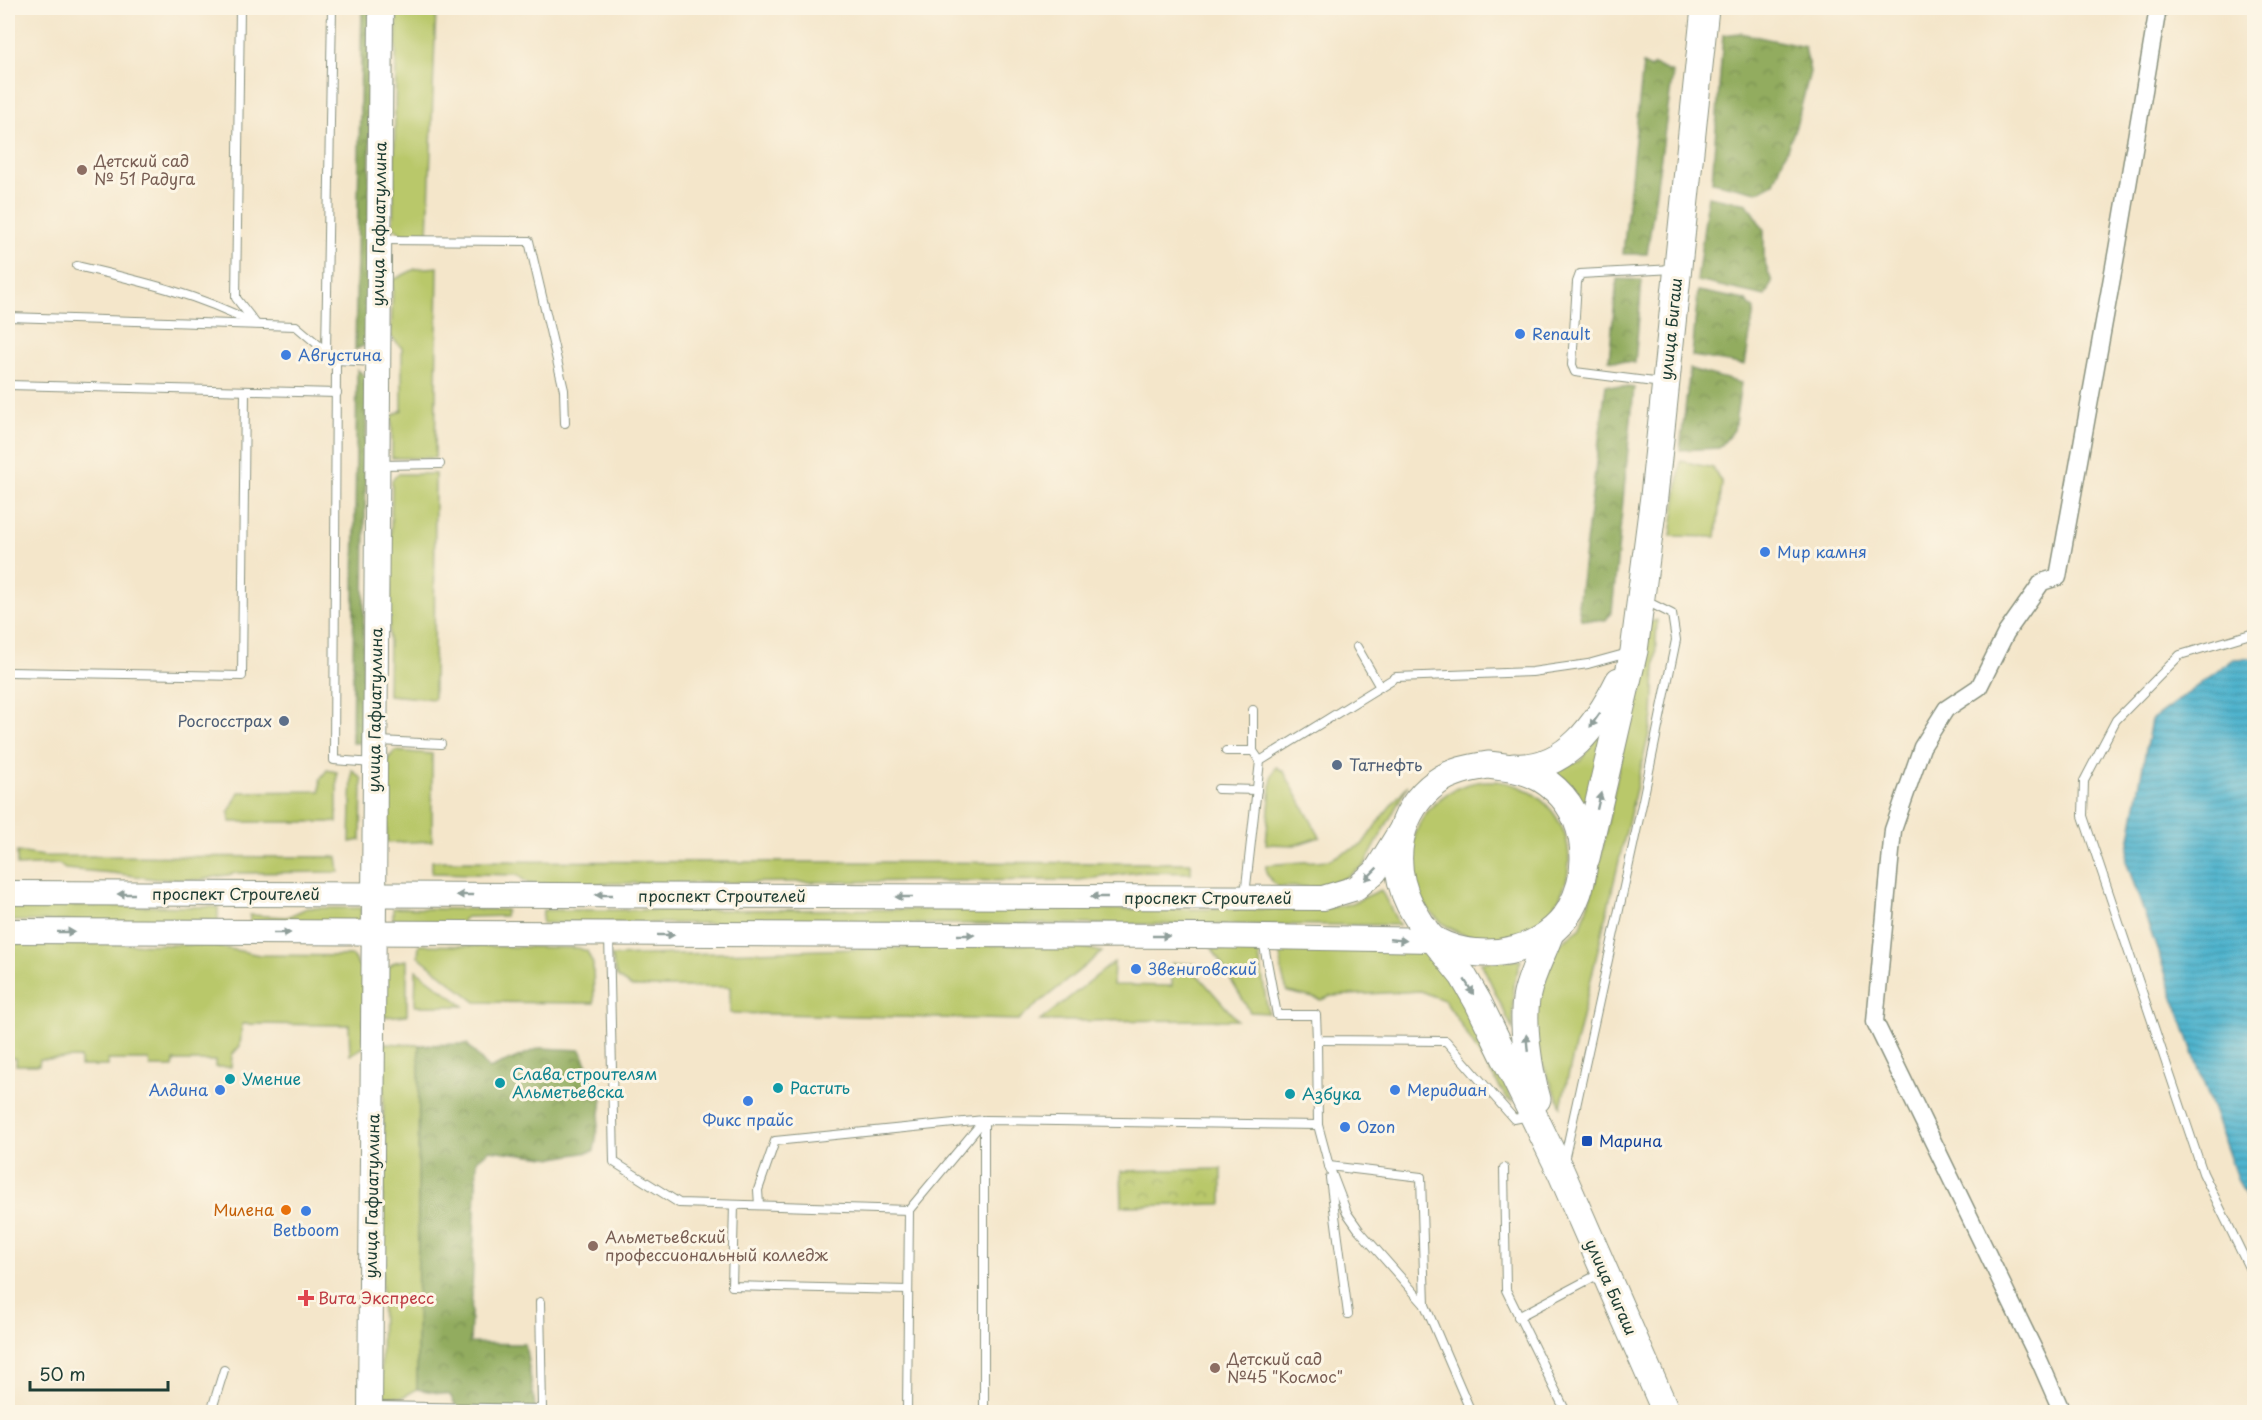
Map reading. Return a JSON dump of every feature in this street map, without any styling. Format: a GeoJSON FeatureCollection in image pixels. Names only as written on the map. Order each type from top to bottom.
{"type":"FeatureCollection","features":[{"type":"Feature","properties":{"kind":"main road","name":"улица Бигаш"},"geometry":{"type":"LineString","coordinates":[[1586,858],[1634,651],[1705,8]]}},
{"type":"Feature","properties":{"kind":"main road","name":"улица Бигаш"},"geometry":{"type":"LineString","coordinates":[[1488,765],[1525,768],[1549,762],[1572,748],[1592,725],[1614,691],[1634,651]]}},
{"type":"Feature","properties":{"kind":"main road"},"geometry":{"type":"LineString","coordinates":[[1488,765],[1516,768],[1541,779],[1563,798],[1580,826],[1586,858],[1581,887],[1569,913],[1550,933],[1527,946],[1503,952],[1464,952],[1434,940],[1415,913],[1402,889],[1397,856],[1403,826],[1417,802],[1436,783],[1459,770],[1488,765]]}},
{"type":"Feature","properties":{"kind":"main road","name":"улица Бигаш"},"geometry":{"type":"LineString","coordinates":[[1550,933],[1526,996],[1526,1027],[1528,1056],[1535,1093],[1558,1166]]}},
{"type":"Feature","properties":{"kind":"main road","name":"улица Бигаш"},"geometry":{"type":"LineString","coordinates":[[1434,940],[1463,976],[1478,1002],[1558,1166],[1666,1413]]}},
{"type":"Feature","properties":{"kind":"street","name":"улица Гафиатуллина"},"geometry":{"type":"LineString","coordinates":[[370,1409],[381,8]]}},
{"type":"Feature","properties":{"kind":"street"},"geometry":{"type":"LineString","coordinates":[[2062,1413],[2040,1362],[1875,1022],[1893,830],[1922,747],[1946,709],[1979,687],[2006,633],[2042,582],[2058,577],[2158,8]]}},
{"type":"Feature","properties":{"kind":"street","name":"проспект Строителей"},"geometry":{"type":"LineString","coordinates":[[8,893],[1323,898],[1356,888],[1375,872],[1403,826]]}},
{"type":"Feature","properties":{"kind":"street"},"geometry":{"type":"LineString","coordinates":[[235,894],[235,933]]}},
{"type":"Feature","properties":{"kind":"street"},"geometry":{"type":"LineString","coordinates":[[523,934],[524,895]]}},
{"type":"Feature","properties":{"kind":"street"},"geometry":{"type":"LineString","coordinates":[[8,932],[1262,936],[1434,940]]}},
{"type":"Feature","properties":{"kind":"lane"},"geometry":{"type":"LineString","coordinates":[[240,8],[236,298],[256,324]]}},
{"type":"Feature","properties":{"kind":"lane"},"geometry":{"type":"LineString","coordinates":[[326,351],[332,8]]}},
{"type":"Feature","properties":{"kind":"lane"},"geometry":{"type":"LineString","coordinates":[[379,240],[529,241],[564,390],[565,423]]}},
{"type":"Feature","properties":{"kind":"lane"},"geometry":{"type":"LineString","coordinates":[[77,266],[155,284],[230,311],[256,324]]}},
{"type":"Feature","properties":{"kind":"lane"},"geometry":{"type":"LineString","coordinates":[[1665,384],[1575,372],[1572,365],[1577,282],[1580,274],[1677,269]]}},
{"type":"Feature","properties":{"kind":"lane"},"geometry":{"type":"LineString","coordinates":[[8,317],[296,326],[336,360],[378,363]]}},
{"type":"Feature","properties":{"kind":"lane"},"geometry":{"type":"LineString","coordinates":[[336,360],[334,760],[374,752],[441,744]]}},
{"type":"Feature","properties":{"kind":"lane"},"geometry":{"type":"LineString","coordinates":[[8,385],[337,393]]}},
{"type":"Feature","properties":{"kind":"lane"},"geometry":{"type":"LineString","coordinates":[[8,672],[242,676],[245,391]]}},
{"type":"Feature","properties":{"kind":"lane"},"geometry":{"type":"LineString","coordinates":[[377,465],[440,464]]}},
{"type":"Feature","properties":{"kind":"lane"},"geometry":{"type":"LineString","coordinates":[[1558,1166],[1641,812],[1676,640],[1672,614],[1641,598]]}},
{"type":"Feature","properties":{"kind":"lane"},"geometry":{"type":"LineString","coordinates":[[2254,633],[2181,655],[2115,720],[2084,781],[2083,816],[2203,1173],[2254,1278]]}},
{"type":"Feature","properties":{"kind":"lane"},"geometry":{"type":"LineString","coordinates":[[1357,647],[1380,687]]}},
{"type":"Feature","properties":{"kind":"lane"},"geometry":{"type":"LineString","coordinates":[[1260,761],[1396,677],[1532,672],[1588,664],[1634,651]]}},
{"type":"Feature","properties":{"kind":"lane"},"geometry":{"type":"LineString","coordinates":[[1244,898],[1260,761],[1253,751],[1253,710]]}},
{"type":"Feature","properties":{"kind":"lane"},"geometry":{"type":"LineString","coordinates":[[1226,751],[1253,751]]}},
{"type":"Feature","properties":{"kind":"lane"},"geometry":{"type":"LineString","coordinates":[[1218,789],[1257,790]]}},
{"type":"Feature","properties":{"kind":"lane"},"geometry":{"type":"LineString","coordinates":[[609,934],[614,1162],[679,1203],[909,1210]]}},
{"type":"Feature","properties":{"kind":"lane"},"geometry":{"type":"LineString","coordinates":[[1262,936],[1277,1015],[1316,1015],[1318,1125],[1329,1166],[1347,1213],[1359,1230],[1425,1305],[1471,1413]]}},
{"type":"Feature","properties":{"kind":"lane"},"geometry":{"type":"LineString","coordinates":[[1317,1040],[1446,1041],[1514,1119],[1533,1115]]}},
{"type":"Feature","properties":{"kind":"lane"},"geometry":{"type":"LineString","coordinates":[[759,1205],[758,1190],[775,1142],[984,1120],[1318,1125]]}},
{"type":"Feature","properties":{"kind":"lane"},"geometry":{"type":"LineString","coordinates":[[907,1413],[909,1210],[984,1120]]}},
{"type":"Feature","properties":{"kind":"lane"},"geometry":{"type":"LineString","coordinates":[[984,1120],[984,1413]]}},
{"type":"Feature","properties":{"kind":"lane"},"geometry":{"type":"LineString","coordinates":[[1329,1166],[1421,1177],[1425,1305]]}},
{"type":"Feature","properties":{"kind":"lane"},"geometry":{"type":"LineString","coordinates":[[1329,1166],[1348,1314]]}},
{"type":"Feature","properties":{"kind":"lane"},"geometry":{"type":"LineString","coordinates":[[1504,1168],[1506,1290],[1566,1413]]}},
{"type":"Feature","properties":{"kind":"lane"},"geometry":{"type":"LineString","coordinates":[[734,1205],[732,1286],[908,1290]]}},
{"type":"Feature","properties":{"kind":"lane"},"geometry":{"type":"LineString","coordinates":[[1518,1317],[1604,1272]]}},
{"type":"Feature","properties":{"kind":"lane"},"geometry":{"type":"LineString","coordinates":[[370,1409],[542,1409],[540,1302]]}},
{"type":"Feature","properties":{"kind":"lane"},"geometry":{"type":"LineString","coordinates":[[211,1413],[224,1370]]}},
{"type":"Feature","properties":{"kind":"green space"},"geometry":{"type":"Polygon","coordinates":[[[362,8],[372,8],[367,344],[355,350],[362,8]]]}},
{"type":"Feature","properties":{"kind":"green space"},"geometry":{"type":"Polygon","coordinates":[[[397,8],[436,8],[428,235],[402,235],[393,226],[397,8]]]}},
{"type":"Feature","properties":{"kind":"green space"},"geometry":{"type":"Polygon","coordinates":[[[1740,33],[1805,47],[1810,72],[1796,126],[1774,183],[1757,192],[1712,182],[1723,35],[1740,33]]]}},
{"type":"Feature","properties":{"kind":"green space"},"geometry":{"type":"Polygon","coordinates":[[[1643,64],[1651,68],[1654,65],[1673,73],[1647,254],[1623,254],[1643,64]]]}},
{"type":"Feature","properties":{"kind":"green space"},"geometry":{"type":"Polygon","coordinates":[[[1708,196],[1747,204],[1764,230],[1764,261],[1772,282],[1765,296],[1697,281],[1708,196]]]}},
{"type":"Feature","properties":{"kind":"green space"},"geometry":{"type":"Polygon","coordinates":[[[438,267],[435,458],[392,458],[392,416],[402,410],[402,348],[391,337],[393,280],[415,269],[438,267]]]}},
{"type":"Feature","properties":{"kind":"green space"},"geometry":{"type":"Polygon","coordinates":[[[1617,279],[1642,280],[1635,363],[1609,360],[1617,279]]]}},
{"type":"Feature","properties":{"kind":"green space"},"geometry":{"type":"Polygon","coordinates":[[[1698,291],[1745,300],[1754,310],[1745,365],[1692,356],[1698,291]]]}},
{"type":"Feature","properties":{"kind":"green space"},"geometry":{"type":"Polygon","coordinates":[[[357,369],[367,378],[362,743],[352,743],[357,369]]]}},
{"type":"Feature","properties":{"kind":"green space"},"geometry":{"type":"Polygon","coordinates":[[[1690,369],[1741,383],[1734,430],[1719,448],[1680,450],[1690,369]]]}},
{"type":"Feature","properties":{"kind":"green space"},"geometry":{"type":"Polygon","coordinates":[[[1606,385],[1634,388],[1612,612],[1605,621],[1581,619],[1578,606],[1606,385]]]}},
{"type":"Feature","properties":{"kind":"green space"},"geometry":{"type":"Polygon","coordinates":[[[1681,461],[1713,468],[1722,483],[1716,537],[1671,536],[1681,461]]]}},
{"type":"Feature","properties":{"kind":"green space"},"geometry":{"type":"Polygon","coordinates":[[[398,474],[435,474],[434,699],[388,695],[392,480],[398,474]]]}},
{"type":"Feature","properties":{"kind":"green space"},"geometry":{"type":"Polygon","coordinates":[[[1657,620],[1653,717],[1561,1106],[1534,1045],[1533,1010],[1553,949],[1581,927],[1597,875],[1648,623],[1657,620]]]}},
{"type":"Feature","properties":{"kind":"green space"},"geometry":{"type":"Polygon","coordinates":[[[1612,716],[1585,811],[1574,787],[1553,770],[1580,761],[1612,716]]]}},
{"type":"Feature","properties":{"kind":"green space"},"geometry":{"type":"Polygon","coordinates":[[[395,751],[432,754],[432,841],[387,843],[385,762],[395,751]]]}},
{"type":"Feature","properties":{"kind":"green space"},"geometry":{"type":"Polygon","coordinates":[[[1276,767],[1284,772],[1320,837],[1295,845],[1266,844],[1272,775],[1276,767]]]}},
{"type":"Feature","properties":{"kind":"green space"},"geometry":{"type":"Polygon","coordinates":[[[327,770],[337,772],[337,822],[230,822],[229,812],[239,792],[320,791],[320,779],[327,770]]]}},
{"type":"Feature","properties":{"kind":"green space"},"geometry":{"type":"Polygon","coordinates":[[[352,770],[362,779],[361,840],[350,842],[352,770]]]}},
{"type":"Feature","properties":{"kind":"green space"},"geometry":{"type":"Polygon","coordinates":[[[1490,781],[1520,787],[1546,804],[1563,830],[1569,860],[1563,890],[1546,916],[1520,933],[1490,939],[1460,933],[1434,916],[1417,890],[1411,860],[1417,830],[1434,804],[1460,787],[1490,781]]]}},
{"type":"Feature","properties":{"kind":"green space"},"geometry":{"type":"Polygon","coordinates":[[[1408,785],[1364,866],[1344,879],[1315,887],[1279,887],[1266,873],[1266,865],[1328,860],[1362,845],[1408,785]]]}},
{"type":"Feature","properties":{"kind":"green space"},"geometry":{"type":"Polygon","coordinates":[[[17,852],[44,856],[337,857],[339,872],[237,873],[199,880],[156,879],[65,869],[59,864],[17,866],[17,852]]]}},
{"type":"Feature","properties":{"kind":"green space"},"geometry":{"type":"Polygon","coordinates":[[[432,861],[1191,863],[1191,873],[1139,872],[1079,880],[529,884],[517,875],[432,873],[432,861]]]}},
{"type":"Feature","properties":{"kind":"green space"},"geometry":{"type":"Polygon","coordinates":[[[1381,890],[1399,925],[542,923],[543,910],[1323,909],[1350,904],[1381,890]]]}},
{"type":"Feature","properties":{"kind":"green space"},"geometry":{"type":"Polygon","coordinates":[[[8,905],[218,907],[218,922],[8,921],[8,905]]]}},
{"type":"Feature","properties":{"kind":"green space"},"geometry":{"type":"Polygon","coordinates":[[[307,908],[361,908],[360,925],[250,922],[250,915],[287,917],[307,908]]]}},
{"type":"Feature","properties":{"kind":"green space"},"geometry":{"type":"Polygon","coordinates":[[[393,908],[506,910],[505,916],[466,917],[457,925],[393,923],[393,908]]]}},
{"type":"Feature","properties":{"kind":"green space"},"geometry":{"type":"Polygon","coordinates":[[[8,943],[210,945],[260,955],[352,956],[363,971],[364,1047],[350,1055],[349,1025],[242,1024],[240,1046],[232,1055],[231,1067],[215,1067],[215,1061],[174,1061],[173,1067],[150,1067],[149,1060],[108,1060],[108,1066],[80,1066],[80,1058],[40,1059],[39,1065],[16,1065],[16,1058],[8,1058],[8,943]]]}},
{"type":"Feature","properties":{"kind":"green space"},"geometry":{"type":"Polygon","coordinates":[[[1066,943],[1102,952],[1018,1020],[730,1013],[730,987],[632,987],[617,977],[611,956],[1066,943]]]}},
{"type":"Feature","properties":{"kind":"green space"},"geometry":{"type":"Polygon","coordinates":[[[419,945],[578,948],[587,951],[593,964],[594,1003],[476,1002],[418,956],[419,945]]]}},
{"type":"Feature","properties":{"kind":"green space"},"geometry":{"type":"Polygon","coordinates":[[[1212,948],[1258,949],[1268,1013],[1250,1012],[1212,948]]]}},
{"type":"Feature","properties":{"kind":"green space"},"geometry":{"type":"Polygon","coordinates":[[[1281,949],[1416,949],[1435,954],[1458,981],[1513,1102],[1507,1099],[1444,1000],[1420,991],[1331,996],[1322,1000],[1288,992],[1281,966],[1281,949]]]}},
{"type":"Feature","properties":{"kind":"green space"},"geometry":{"type":"Polygon","coordinates":[[[407,960],[407,1015],[384,1017],[386,969],[395,962],[407,960]]]}},
{"type":"Feature","properties":{"kind":"green space"},"geometry":{"type":"Polygon","coordinates":[[[1521,960],[1513,986],[1513,1030],[1481,962],[1521,960]]]}},
{"type":"Feature","properties":{"kind":"green space"},"geometry":{"type":"Polygon","coordinates":[[[1114,962],[1113,985],[1172,986],[1172,963],[1195,964],[1195,972],[1237,1020],[1040,1021],[1114,962]]]}},
{"type":"Feature","properties":{"kind":"green space"},"geometry":{"type":"Polygon","coordinates":[[[416,970],[464,1006],[415,1006],[416,970]]]}},
{"type":"Feature","properties":{"kind":"green space"},"geometry":{"type":"Polygon","coordinates":[[[384,1043],[419,1045],[417,1389],[403,1397],[381,1396],[384,1043]]]}},
{"type":"Feature","properties":{"kind":"green space"},"geometry":{"type":"Polygon","coordinates":[[[467,1044],[489,1069],[540,1048],[581,1050],[602,1100],[594,1151],[554,1158],[490,1150],[477,1160],[470,1343],[525,1344],[536,1412],[459,1412],[450,1395],[417,1389],[419,1045],[467,1044]]]}},
{"type":"Feature","properties":{"kind":"green space"},"geometry":{"type":"Polygon","coordinates":[[[1222,1169],[1222,1204],[1122,1206],[1121,1171],[1222,1169]]]}},
{"type":"Feature","properties":{"kind":"water"},"geometry":{"type":"Polygon","coordinates":[[[2254,658],[2254,1214],[2237,1178],[2126,861],[2151,720],[2234,659],[2254,658]]]}},
{"type":"Feature","properties":{"kind":"place","name":"Детский сад № 51 Радуга"},"geometry":{"type":"Point","coordinates":[82,170]}},
{"type":"Feature","properties":{"kind":"place","name":"Renault"},"geometry":{"type":"Point","coordinates":[1520,334]}},
{"type":"Feature","properties":{"kind":"place","name":"Августина"},"geometry":{"type":"Point","coordinates":[286,355]}},
{"type":"Feature","properties":{"kind":"place","name":"Мир камня"},"geometry":{"type":"Point","coordinates":[1765,552]}},
{"type":"Feature","properties":{"kind":"place","name":"Росгосстрах"},"geometry":{"type":"Point","coordinates":[284,721]}},
{"type":"Feature","properties":{"kind":"place","name":"Татнефть"},"geometry":{"type":"Point","coordinates":[1337,765]}},
{"type":"Feature","properties":{"kind":"place","name":"Звениговский"},"geometry":{"type":"Point","coordinates":[1136,969]}},
{"type":"Feature","properties":{"kind":"place","name":"Умение"},"geometry":{"type":"Point","coordinates":[230,1079]}},
{"type":"Feature","properties":{"kind":"place","name":"Слава строителям Альметьевска"},"geometry":{"type":"Point","coordinates":[500,1083]}},
{"type":"Feature","properties":{"kind":"place","name":"Растить"},"geometry":{"type":"Point","coordinates":[778,1088]}},
{"type":"Feature","properties":{"kind":"place","name":"Алдина"},"geometry":{"type":"Point","coordinates":[220,1090]}},
{"type":"Feature","properties":{"kind":"place","name":"Меридиан"},"geometry":{"type":"Point","coordinates":[1395,1090]}},
{"type":"Feature","properties":{"kind":"place","name":"Азбука"},"geometry":{"type":"Point","coordinates":[1290,1094]}},
{"type":"Feature","properties":{"kind":"place","name":"Фикс прайс"},"geometry":{"type":"Point","coordinates":[748,1101]}},
{"type":"Feature","properties":{"kind":"place","name":"Ozon"},"geometry":{"type":"Point","coordinates":[1345,1127]}},
{"type":"Feature","properties":{"kind":"place","name":"Марина"},"geometry":{"type":"Point","coordinates":[1587,1141]}},
{"type":"Feature","properties":{"kind":"place","name":"Милена"},"geometry":{"type":"Point","coordinates":[286,1210]}},
{"type":"Feature","properties":{"kind":"place","name":"Betboom"},"geometry":{"type":"Point","coordinates":[306,1211]}},
{"type":"Feature","properties":{"kind":"place","name":"Альметьевский профессиональный колледж"},"geometry":{"type":"Point","coordinates":[593,1246]}},
{"type":"Feature","properties":{"kind":"place","name":"Вита Экспресс"},"geometry":{"type":"Point","coordinates":[306,1298]}},
{"type":"Feature","properties":{"kind":"place","name":"Детский сад №45 \"Космос\""},"geometry":{"type":"Point","coordinates":[1215,1368]}}]}
